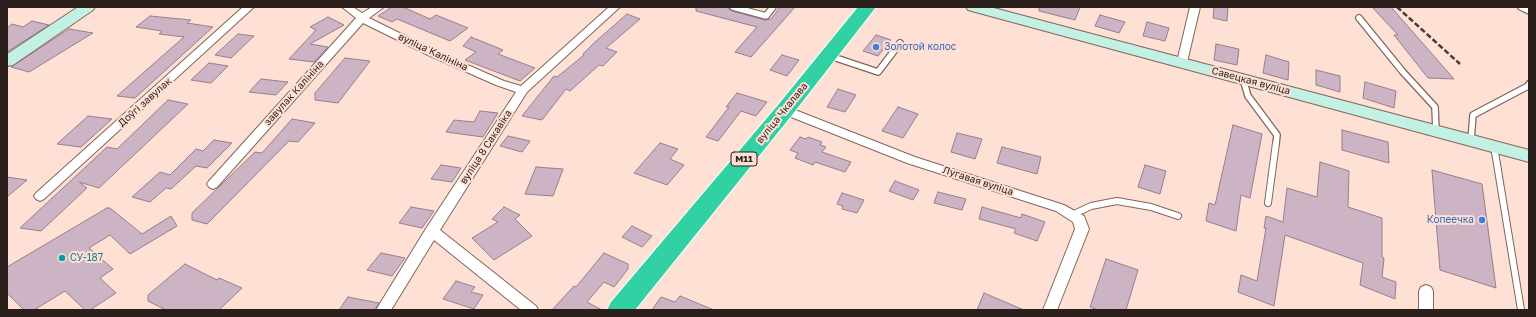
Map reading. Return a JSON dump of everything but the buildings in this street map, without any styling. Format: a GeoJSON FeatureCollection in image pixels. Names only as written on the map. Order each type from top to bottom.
{"type":"FeatureCollection","features":[{"type":"Feature","properties":{"kind":"highway","name":"вуліца Чкалава"},"geometry":{"type":"LineString","coordinates":[[620,310],[785,110],[867,7]]}},
{"type":"Feature","properties":{"kind":"main road"},"geometry":{"type":"LineString","coordinates":[[7,61],[88,7]]}},
{"type":"Feature","properties":{"kind":"main road","name":"Савецкая вуліца"},"geometry":{"type":"LineString","coordinates":[[973,7],[1529,156]]}},
{"type":"Feature","properties":{"kind":"street","name":"Доўгі завулак"},"geometry":{"type":"LineString","coordinates":[[40,196],[249,7]]}},
{"type":"Feature","properties":{"kind":"street","name":"вуліца Калініна"},"geometry":{"type":"LineString","coordinates":[[347,7],[362,18],[432,53],[500,83],[523,90]]}},
{"type":"Feature","properties":{"kind":"street","name":"завулак Калініна"},"geometry":{"type":"LineString","coordinates":[[213,184],[362,18],[379,7]]}},
{"type":"Feature","properties":{"kind":"street","name":"вуліца 8 Сакавіка"},"geometry":{"type":"LineString","coordinates":[[383,310],[523,90],[615,7]]}},
{"type":"Feature","properties":{"kind":"street"},"geometry":{"type":"LineString","coordinates":[[1182,62],[1195,7]]}},
{"type":"Feature","properties":{"kind":"street","name":"Лугавая вуліца"},"geometry":{"type":"LineString","coordinates":[[785,110],[911,160],[1060,208],[1072,215]]}},
{"type":"Feature","properties":{"kind":"street"},"geometry":{"type":"LineString","coordinates":[[1050,310],[1082,229],[1079,219],[1072,215]]}},
{"type":"Feature","properties":{"kind":"street"},"geometry":{"type":"LineString","coordinates":[[432,231],[530,310]]}},
{"type":"Feature","properties":{"kind":"street"},"geometry":{"type":"LineString","coordinates":[[1426,290],[1426,310]]}},
{"type":"Feature","properties":{"kind":"lane"},"geometry":{"type":"LineString","coordinates":[[733,7],[766,16],[773,7]]}},
{"type":"Feature","properties":{"kind":"lane"},"geometry":{"type":"LineString","coordinates":[[1521,7],[1529,11]]}},
{"type":"Feature","properties":{"kind":"lane"},"geometry":{"type":"LineString","coordinates":[[1359,18],[1403,72],[1435,107],[1436,131]]}},
{"type":"Feature","properties":{"kind":"lane"},"geometry":{"type":"LineString","coordinates":[[828,55],[878,72],[900,44]]}},
{"type":"Feature","properties":{"kind":"lane"},"geometry":{"type":"LineString","coordinates":[[1243,79],[1248,96],[1277,135],[1268,203]]}},
{"type":"Feature","properties":{"kind":"lane"},"geometry":{"type":"LineString","coordinates":[[1471,140],[1473,114],[1528,86],[1529,84]]}},
{"type":"Feature","properties":{"kind":"lane"},"geometry":{"type":"LineString","coordinates":[[1494,146],[1521,310]]}},
{"type":"Feature","properties":{"kind":"lane"},"geometry":{"type":"LineString","coordinates":[[1072,215],[1091,206],[1118,201],[1151,207],[1178,216]]}},
{"type":"Feature","properties":{"kind":"railway"},"geometry":{"type":"LineString","coordinates":[[1397,7],[1460,64]]}},
{"type":"Feature","properties":{"kind":"place","name":"Золотой колос"},"geometry":{"type":"Point","coordinates":[876,47]}},
{"type":"Feature","properties":{"kind":"place","name":"Копеечка"},"geometry":{"type":"Point","coordinates":[1482,220]}},
{"type":"Feature","properties":{"kind":"place","name":"СУ-187"},"geometry":{"type":"Point","coordinates":[62,258]}}]}
